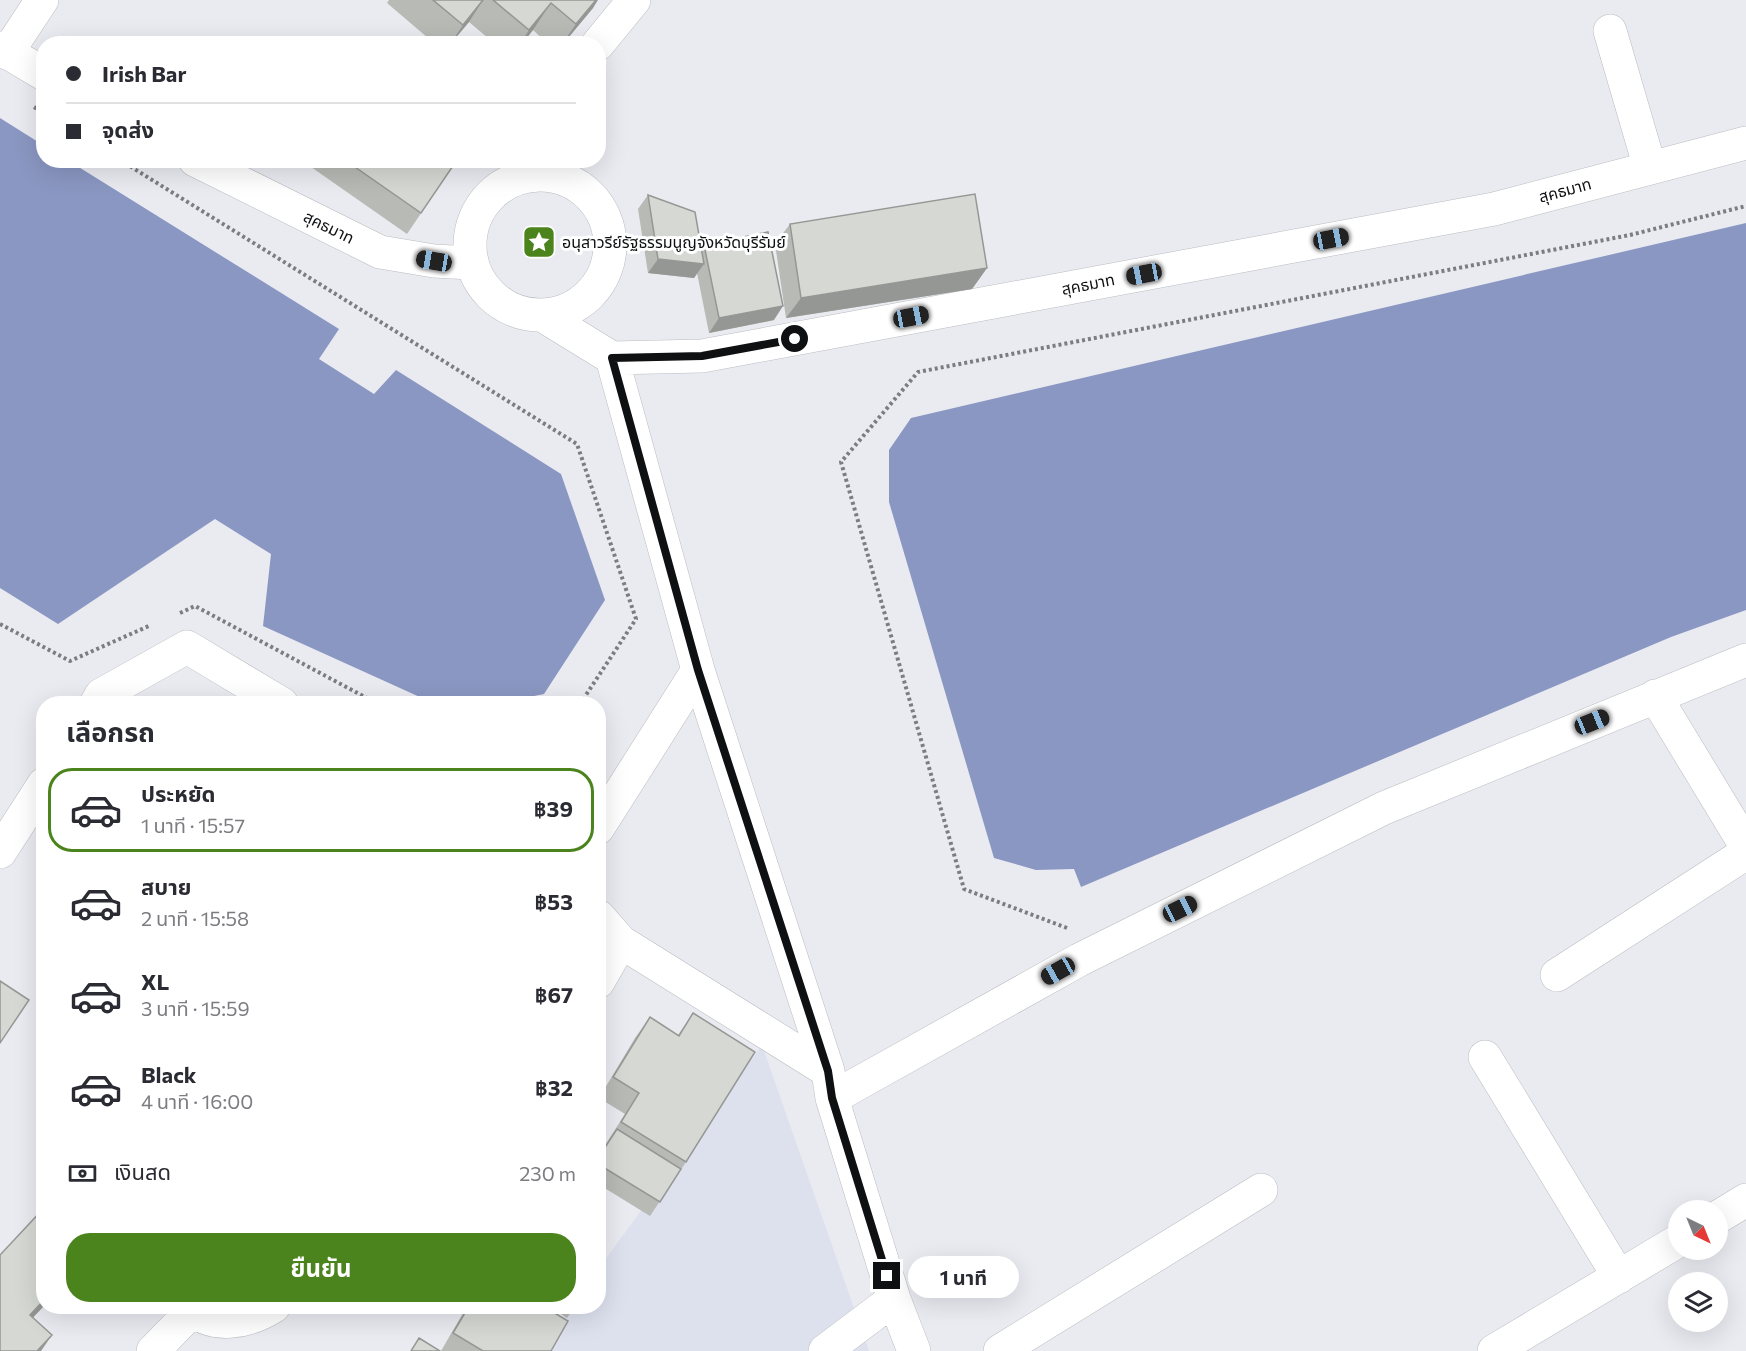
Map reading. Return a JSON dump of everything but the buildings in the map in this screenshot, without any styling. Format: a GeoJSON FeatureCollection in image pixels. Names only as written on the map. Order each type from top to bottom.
{"type":"FeatureCollection","features":[{"type":"Feature","properties":{"kind":"street"},"geometry":{"type":"LineString","coordinates":[[36,69],[3,50],[42,0]]}},
{"type":"Feature","properties":{"kind":"street"},"geometry":{"type":"LineString","coordinates":[[605,36],[634,0]]}},
{"type":"Feature","properties":{"kind":"street"},"geometry":{"type":"LineString","coordinates":[[1610,31],[1650,168]]}},
{"type":"Feature","properties":{"kind":"street","name":"สุคธมาท"},"geometry":{"type":"LineString","coordinates":[[612,358],[713,354],[1494,209],[1746,143]]}},
{"type":"Feature","properties":{"kind":"street","name":"สุคธมาท"},"geometry":{"type":"LineString","coordinates":[[211,168],[380,252],[434,261],[471,263]]}},
{"type":"Feature","properties":{"kind":"street"},"geometry":{"type":"LineString","coordinates":[[542,168],[552,175],[574,183],[592,197],[604,216],[610,237],[608,260],[600,281],[585,299],[565,311],[542,315],[518,312],[497,302],[481,285],[471,263],[470,239],[475,217],[488,196],[508,183],[542,168]]}},
{"type":"Feature","properties":{"kind":"street"},"geometry":{"type":"LineString","coordinates":[[542,315],[612,358],[698,670],[830,1085],[894,1299],[914,1351]]}},
{"type":"Feature","properties":{"kind":"street"},"geometry":{"type":"LineString","coordinates":[[100,696],[187,646],[269,696]]}},
{"type":"Feature","properties":{"kind":"street"},"geometry":{"type":"LineString","coordinates":[[830,1085],[1384,808],[1746,660]]}},
{"type":"Feature","properties":{"kind":"street"},"geometry":{"type":"LineString","coordinates":[[606,815],[698,670]]}},
{"type":"Feature","properties":{"kind":"street"},"geometry":{"type":"LineString","coordinates":[[1655,696],[1746,846]]}},
{"type":"Feature","properties":{"kind":"street"},"geometry":{"type":"LineString","coordinates":[[0,852],[36,796]]}},
{"type":"Feature","properties":{"kind":"street"},"geometry":{"type":"LineString","coordinates":[[1557,975],[1746,853]]}},
{"type":"Feature","properties":{"kind":"street"},"geometry":{"type":"LineString","coordinates":[[606,925],[621,942],[830,1085]]}},
{"type":"Feature","properties":{"kind":"street"},"geometry":{"type":"LineString","coordinates":[[606,968],[621,942]]}},
{"type":"Feature","properties":{"kind":"street"},"geometry":{"type":"LineString","coordinates":[[1485,1057],[1619,1276]]}},
{"type":"Feature","properties":{"kind":"street"},"geometry":{"type":"LineString","coordinates":[[1000,1351],[1261,1190]]}},
{"type":"Feature","properties":{"kind":"street"},"geometry":{"type":"LineString","coordinates":[[1728,1211],[1746,1200]]}},
{"type":"Feature","properties":{"kind":"street"},"geometry":{"type":"LineString","coordinates":[[1494,1351],[1668,1247]]}},
{"type":"Feature","properties":{"kind":"street"},"geometry":{"type":"LineString","coordinates":[[825,1351],[894,1299]]}},
{"type":"Feature","properties":{"kind":"street"},"geometry":{"type":"LineString","coordinates":[[153,1351],[185,1314]]}},
{"type":"Feature","properties":{"kind":"street"},"geometry":{"type":"LineString","coordinates":[[199,1314],[225,1322],[243,1321],[257,1314]]}},
{"type":"Feature","properties":{"kind":"path"},"geometry":{"type":"LineString","coordinates":[[133,168],[577,444],[636,619],[585,696]]}},
{"type":"Feature","properties":{"kind":"path"},"geometry":{"type":"LineString","coordinates":[[964,889],[841,462],[918,372],[1630,235],[1746,206]]}},
{"type":"Feature","properties":{"kind":"shaded area"},"geometry":{"type":"Polygon","coordinates":[[[762,1045],[869,1351],[537,1351],[565,1314],[606,1314],[606,1258],[762,1045]]]}},
{"type":"Feature","properties":{"kind":"water"},"geometry":{"type":"Polygon","coordinates":[[[0,118],[36,141],[36,168],[80,168],[339,329],[319,359],[374,394],[396,370],[561,474],[605,600],[544,694],[534,696],[418,696],[263,626],[271,554],[215,519],[58,624],[0,588],[0,118]]]}},
{"type":"Feature","properties":{"kind":"water"},"geometry":{"type":"Polygon","coordinates":[[[1746,223],[1746,610],[1671,637],[1081,887],[1074,869],[1036,870],[994,858],[889,502],[889,450],[911,418],[1746,223]]]}},
{"type":"Feature","properties":{"kind":"place","name":"อนุสาวรีย์รัฐธรรมนูญจังหวัดบุรีรัมย์"},"geometry":{"type":"Point","coordinates":[539,242]}},
{"type":"Feature","properties":{"kind":"route"},"geometry":{"type":"LineString","coordinates":[[795,339],[702,356],[612,358],[698,670],[828,1071],[832,1098],[887,1276]]}}]}
